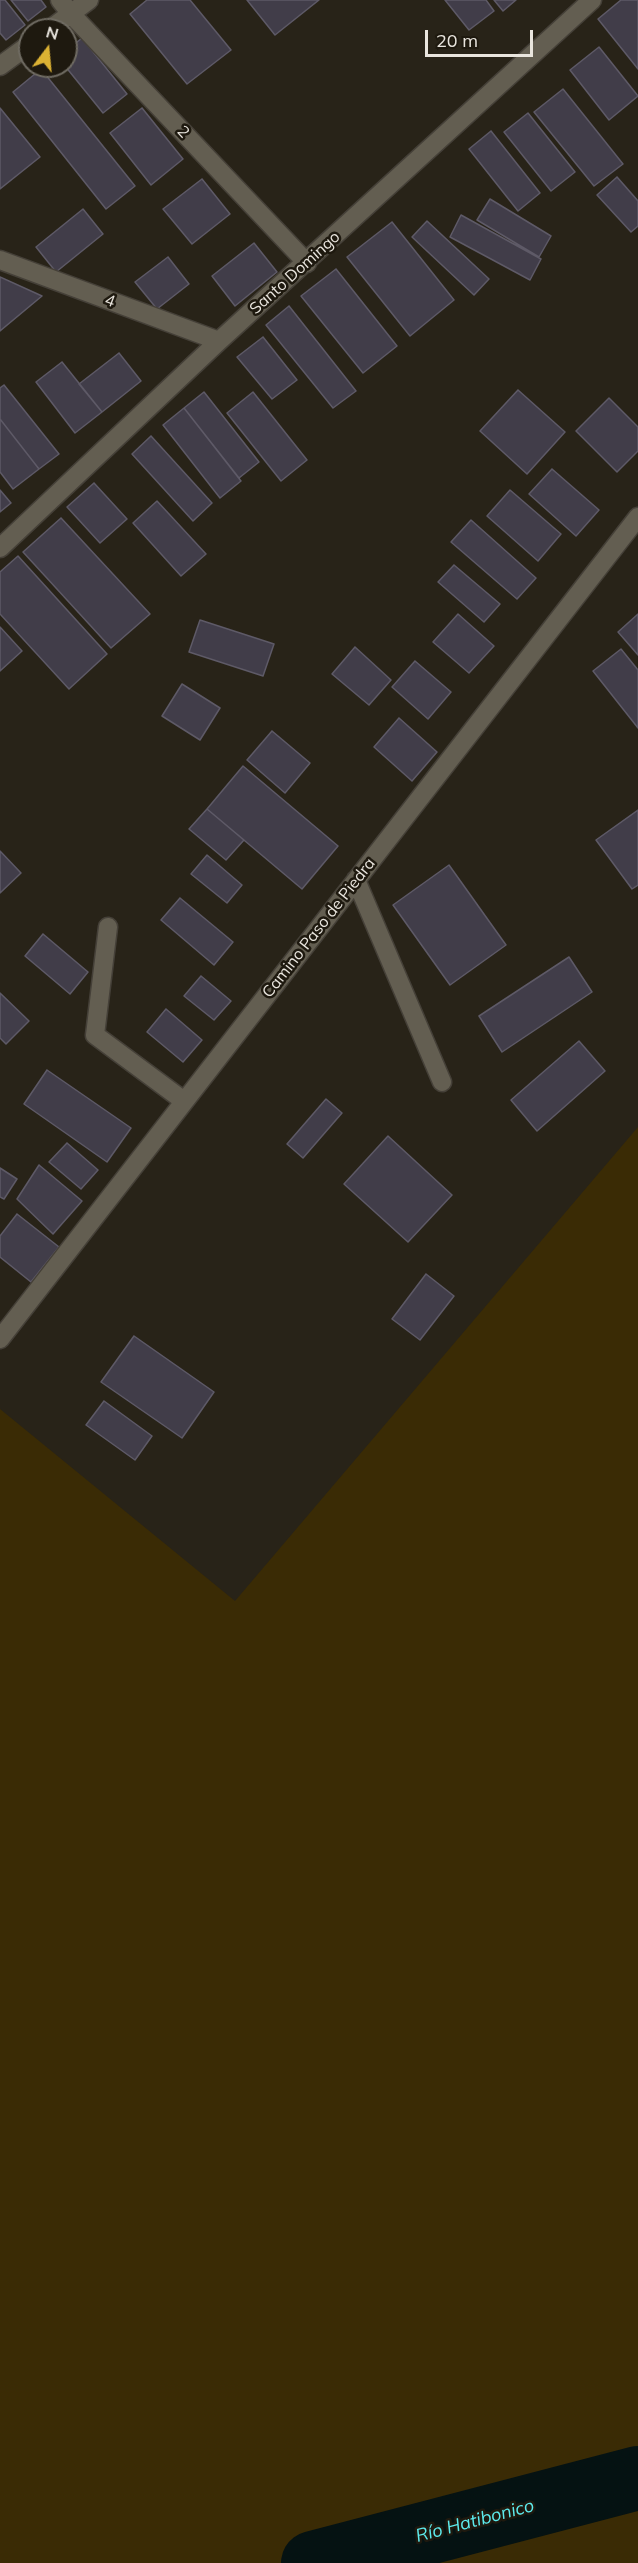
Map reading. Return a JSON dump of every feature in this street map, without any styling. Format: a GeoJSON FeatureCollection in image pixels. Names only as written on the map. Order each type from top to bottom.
{"type":"FeatureCollection","features":[{"type":"Feature","properties":{"kind":"street"},"geometry":{"type":"LineString","coordinates":[[66,7],[89,0]]}},
{"type":"Feature","properties":{"kind":"street","name":"Santo Domingo"},"geometry":{"type":"LineString","coordinates":[[0,548],[219,341],[307,263],[592,0]]}},
{"type":"Feature","properties":{"kind":"street","name":"2"},"geometry":{"type":"LineString","coordinates":[[66,7],[307,263]]}},
{"type":"Feature","properties":{"kind":"street"},"geometry":{"type":"LineString","coordinates":[[0,66],[18,53]]}},
{"type":"Feature","properties":{"kind":"street","name":"4"},"geometry":{"type":"LineString","coordinates":[[0,260],[219,341]]}},
{"type":"Feature","properties":{"kind":"street","name":"Camino Paso de Piedra"},"geometry":{"type":"LineString","coordinates":[[0,1339],[638,517]]}},
{"type":"Feature","properties":{"kind":"street"},"geometry":{"type":"LineString","coordinates":[[356,880],[442,1082]]}},
{"type":"Feature","properties":{"kind":"street"},"geometry":{"type":"LineString","coordinates":[[108,927],[95,1035],[184,1101]]}},
{"type":"Feature","properties":{"kind":"shaded area"},"geometry":{"type":"Polygon","coordinates":[[[638,1127],[638,2563],[0,2563],[0,1409],[235,1601],[638,1127]]]}},
{"type":"Feature","properties":{"kind":"building"},"geometry":{"type":"Polygon","coordinates":[[[0,0],[5,0],[19,18],[18,31],[6,40],[0,33],[0,0]]]}},
{"type":"Feature","properties":{"kind":"building"},"geometry":{"type":"Polygon","coordinates":[[[11,0],[41,0],[46,7],[32,18],[26,18],[11,0]]]}},
{"type":"Feature","properties":{"kind":"building"},"geometry":{"type":"Polygon","coordinates":[[[147,0],[190,0],[231,50],[187,84],[130,14],[147,0]]]}},
{"type":"Feature","properties":{"kind":"building"},"geometry":{"type":"Polygon","coordinates":[[[247,0],[319,0],[275,35],[247,0]]]}},
{"type":"Feature","properties":{"kind":"building"},"geometry":{"type":"Polygon","coordinates":[[[445,0],[486,0],[494,11],[469,30],[445,0]]]}},
{"type":"Feature","properties":{"kind":"building"},"geometry":{"type":"Polygon","coordinates":[[[494,0],[516,0],[503,11],[494,0]]]}},
{"type":"Feature","properties":{"kind":"building"},"geometry":{"type":"Polygon","coordinates":[[[621,0],[638,0],[638,69],[598,19],[621,0]]]}},
{"type":"Feature","properties":{"kind":"building"},"geometry":{"type":"Polygon","coordinates":[[[82,38],[127,94],[103,113],[75,78],[78,78],[78,41],[82,38]]]}},
{"type":"Feature","properties":{"kind":"building"},"geometry":{"type":"Polygon","coordinates":[[[599,47],[638,96],[609,120],[570,70],[599,47]]]}},
{"type":"Feature","properties":{"kind":"building"},"geometry":{"type":"Polygon","coordinates":[[[30,78],[48,78],[135,186],[106,209],[13,92],[30,78]]]}},
{"type":"Feature","properties":{"kind":"building"},"geometry":{"type":"Polygon","coordinates":[[[563,89],[623,164],[594,186],[534,112],[563,89]]]}},
{"type":"Feature","properties":{"kind":"building"},"geometry":{"type":"Polygon","coordinates":[[[0,108],[40,157],[0,189],[0,108]]]}},
{"type":"Feature","properties":{"kind":"building"},"geometry":{"type":"Polygon","coordinates":[[[142,108],[183,159],[151,185],[110,133],[142,108]]]}},
{"type":"Feature","properties":{"kind":"building"},"geometry":{"type":"Polygon","coordinates":[[[528,113],[575,172],[551,191],[504,132],[528,113]]]}},
{"type":"Feature","properties":{"kind":"building"},"geometry":{"type":"Polygon","coordinates":[[[491,131],[540,193],[518,211],[469,149],[491,131]]]}},
{"type":"Feature","properties":{"kind":"building"},"geometry":{"type":"Polygon","coordinates":[[[617,177],[638,201],[638,226],[631,232],[597,195],[617,177]]]}},
{"type":"Feature","properties":{"kind":"building"},"geometry":{"type":"Polygon","coordinates":[[[202,179],[230,214],[192,244],[163,209],[202,179]]]}},
{"type":"Feature","properties":{"kind":"building"},"geometry":{"type":"Polygon","coordinates":[[[490,199],[551,236],[539,257],[477,220],[490,199]]]}},
{"type":"Feature","properties":{"kind":"building"},"geometry":{"type":"Polygon","coordinates":[[[83,209],[103,234],[56,272],[36,247],[83,209]]]}},
{"type":"Feature","properties":{"kind":"building"},"geometry":{"type":"Polygon","coordinates":[[[461,215],[541,259],[530,280],[450,237],[461,215]]]}},
{"type":"Feature","properties":{"kind":"building"},"geometry":{"type":"Polygon","coordinates":[[[427,221],[489,279],[474,295],[412,237],[427,221]]]}},
{"type":"Feature","properties":{"kind":"building"},"geometry":{"type":"Polygon","coordinates":[[[392,222],[454,300],[410,336],[347,257],[392,222]]]}},
{"type":"Feature","properties":{"kind":"building"},"geometry":{"type":"Polygon","coordinates":[[[254,243],[277,272],[235,306],[212,276],[254,243]]]}},
{"type":"Feature","properties":{"kind":"building"},"geometry":{"type":"Polygon","coordinates":[[[168,257],[189,284],[157,309],[135,282],[168,257]]]}},
{"type":"Feature","properties":{"kind":"building"},"geometry":{"type":"Polygon","coordinates":[[[336,269],[397,346],[363,373],[301,296],[336,269]]]}},
{"type":"Feature","properties":{"kind":"building"},"geometry":{"type":"Polygon","coordinates":[[[0,277],[42,296],[0,331],[0,277]]]}},
{"type":"Feature","properties":{"kind":"building"},"geometry":{"type":"Polygon","coordinates":[[[289,306],[356,391],[333,408],[266,325],[289,306]]]}},
{"type":"Feature","properties":{"kind":"building"},"geometry":{"type":"Polygon","coordinates":[[[263,337],[297,380],[272,399],[237,357],[263,337]]]}},
{"type":"Feature","properties":{"kind":"building"},"geometry":{"type":"Polygon","coordinates":[[[119,353],[141,381],[102,412],[79,384],[119,353]]]}},
{"type":"Feature","properties":{"kind":"building"},"geometry":{"type":"Polygon","coordinates":[[[62,362],[102,412],[75,433],[36,382],[62,362]]]}},
{"type":"Feature","properties":{"kind":"building"},"geometry":{"type":"Polygon","coordinates":[[[4,385],[59,454],[39,469],[0,419],[0,388],[4,385]]]}},
{"type":"Feature","properties":{"kind":"building"},"geometry":{"type":"Polygon","coordinates":[[[518,390],[565,432],[527,474],[480,431],[518,390]]]}},
{"type":"Feature","properties":{"kind":"building"},"geometry":{"type":"Polygon","coordinates":[[[204,392],[259,462],[239,478],[184,408],[204,392]]]}},
{"type":"Feature","properties":{"kind":"building"},"geometry":{"type":"Polygon","coordinates":[[[253,392],[307,460],[281,481],[227,413],[253,392]]]}},
{"type":"Feature","properties":{"kind":"building"},"geometry":{"type":"Polygon","coordinates":[[[609,398],[638,427],[638,451],[617,472],[576,431],[609,398]]]}},
{"type":"Feature","properties":{"kind":"building"},"geometry":{"type":"Polygon","coordinates":[[[184,408],[241,481],[220,498],[163,425],[184,408]]]}},
{"type":"Feature","properties":{"kind":"building"},"geometry":{"type":"Polygon","coordinates":[[[0,419],[39,469],[13,489],[0,472],[0,419]]]}},
{"type":"Feature","properties":{"kind":"building"},"geometry":{"type":"Polygon","coordinates":[[[151,436],[212,503],[193,521],[132,454],[151,436]]]}},
{"type":"Feature","properties":{"kind":"building"},"geometry":{"type":"Polygon","coordinates":[[[552,469],[599,510],[576,536],[529,494],[552,469]]]}},
{"type":"Feature","properties":{"kind":"building"},"geometry":{"type":"Polygon","coordinates":[[[94,483],[127,519],[100,543],[67,507],[94,483]]]}},
{"type":"Feature","properties":{"kind":"building"},"geometry":{"type":"Polygon","coordinates":[[[0,490],[11,503],[0,512],[0,490]]]}},
{"type":"Feature","properties":{"kind":"building"},"geometry":{"type":"Polygon","coordinates":[[[510,490],[561,534],[538,561],[487,516],[510,490]]]}},
{"type":"Feature","properties":{"kind":"building"},"geometry":{"type":"Polygon","coordinates":[[[157,501],[206,554],[181,576],[133,523],[157,501]]]}},
{"type":"Feature","properties":{"kind":"building"},"geometry":{"type":"Polygon","coordinates":[[[61,518],[150,614],[111,648],[23,552],[61,518]]]}},
{"type":"Feature","properties":{"kind":"building"},"geometry":{"type":"Polygon","coordinates":[[[471,520],[536,578],[517,599],[451,542],[471,520]]]}},
{"type":"Feature","properties":{"kind":"building"},"geometry":{"type":"Polygon","coordinates":[[[18,556],[107,654],[69,689],[0,614],[0,572],[18,556]]]}},
{"type":"Feature","properties":{"kind":"building"},"geometry":{"type":"Polygon","coordinates":[[[454,565],[500,604],[484,622],[438,582],[454,565]]]}},
{"type":"Feature","properties":{"kind":"building"},"geometry":{"type":"Polygon","coordinates":[[[458,614],[494,646],[469,673],[433,642],[458,614]]]}},
{"type":"Feature","properties":{"kind":"building"},"geometry":{"type":"Polygon","coordinates":[[[638,614],[638,655],[618,632],[638,614]]]}},
{"type":"Feature","properties":{"kind":"building"},"geometry":{"type":"Polygon","coordinates":[[[200,620],[274,644],[263,676],[189,652],[200,620]]]}},
{"type":"Feature","properties":{"kind":"building"},"geometry":{"type":"Polygon","coordinates":[[[0,627],[22,651],[0,671],[0,627]]]}},
{"type":"Feature","properties":{"kind":"building"},"geometry":{"type":"Polygon","coordinates":[[[355,647],[391,680],[369,705],[332,674],[355,647]]]}},
{"type":"Feature","properties":{"kind":"building"},"geometry":{"type":"Polygon","coordinates":[[[621,649],[638,670],[638,728],[593,671],[621,649]]]}},
{"type":"Feature","properties":{"kind":"building"},"geometry":{"type":"Polygon","coordinates":[[[415,661],[451,692],[428,719],[392,687],[415,661]]]}},
{"type":"Feature","properties":{"kind":"building"},"geometry":{"type":"Polygon","coordinates":[[[182,684],[220,708],[200,740],[162,716],[182,684]]]}},
{"type":"Feature","properties":{"kind":"building"},"geometry":{"type":"Polygon","coordinates":[[[399,718],[437,752],[412,781],[374,747],[399,718]]]}},
{"type":"Feature","properties":{"kind":"building"},"geometry":{"type":"Polygon","coordinates":[[[272,731],[310,763],[285,793],[247,760],[272,731]]]}},
{"type":"Feature","properties":{"kind":"building"},"geometry":{"type":"Polygon","coordinates":[[[243,766],[338,846],[302,889],[207,809],[243,766]]]}},
{"type":"Feature","properties":{"kind":"building"},"geometry":{"type":"Polygon","coordinates":[[[207,809],[244,840],[226,860],[189,829],[207,809]]]}},
{"type":"Feature","properties":{"kind":"building"},"geometry":{"type":"Polygon","coordinates":[[[638,810],[638,885],[632,889],[596,840],[638,810]]]}},
{"type":"Feature","properties":{"kind":"building"},"geometry":{"type":"Polygon","coordinates":[[[0,851],[21,873],[0,893],[0,851]]]}},
{"type":"Feature","properties":{"kind":"building"},"geometry":{"type":"Polygon","coordinates":[[[207,855],[242,885],[227,903],[191,874],[207,855]]]}},
{"type":"Feature","properties":{"kind":"building"},"geometry":{"type":"Polygon","coordinates":[[[449,865],[506,945],[450,985],[393,905],[449,865]]]}},
{"type":"Feature","properties":{"kind":"building"},"geometry":{"type":"Polygon","coordinates":[[[180,898],[233,942],[214,965],[161,920],[180,898]]]}},
{"type":"Feature","properties":{"kind":"building"},"geometry":{"type":"Polygon","coordinates":[[[43,934],[88,972],[70,994],[25,956],[43,934]]]}},
{"type":"Feature","properties":{"kind":"building"},"geometry":{"type":"Polygon","coordinates":[[[569,957],[592,992],[502,1052],[479,1016],[569,957]]]}},
{"type":"Feature","properties":{"kind":"building"},"geometry":{"type":"Polygon","coordinates":[[[201,976],[231,1001],[214,1020],[184,996],[201,976]]]}},
{"type":"Feature","properties":{"kind":"building"},"geometry":{"type":"Polygon","coordinates":[[[0,993],[29,1021],[6,1044],[0,1038],[0,993]]]}},
{"type":"Feature","properties":{"kind":"building"},"geometry":{"type":"Polygon","coordinates":[[[166,1009],[202,1040],[183,1062],[147,1032],[166,1009]]]}},
{"type":"Feature","properties":{"kind":"building"},"geometry":{"type":"Polygon","coordinates":[[[579,1041],[605,1071],[537,1131],[511,1100],[579,1041]]]}},
{"type":"Feature","properties":{"kind":"building"},"geometry":{"type":"Polygon","coordinates":[[[47,1070],[131,1128],[107,1162],[24,1104],[47,1070]]]}},
{"type":"Feature","properties":{"kind":"building"},"geometry":{"type":"Polygon","coordinates":[[[326,1099],[342,1113],[303,1158],[287,1144],[326,1099]]]}},
{"type":"Feature","properties":{"kind":"building"},"geometry":{"type":"Polygon","coordinates":[[[388,1136],[452,1195],[408,1242],[344,1184],[388,1136]]]}},
{"type":"Feature","properties":{"kind":"building"},"geometry":{"type":"Polygon","coordinates":[[[67,1143],[98,1170],[81,1189],[49,1162],[67,1143]]]}},
{"type":"Feature","properties":{"kind":"building"},"geometry":{"type":"Polygon","coordinates":[[[39,1165],[82,1201],[53,1234],[17,1199],[39,1165]]]}},
{"type":"Feature","properties":{"kind":"building"},"geometry":{"type":"Polygon","coordinates":[[[0,1168],[17,1179],[4,1199],[0,1197],[0,1168]]]}},
{"type":"Feature","properties":{"kind":"building"},"geometry":{"type":"Polygon","coordinates":[[[17,1214],[59,1247],[31,1282],[0,1257],[0,1236],[17,1214]]]}},
{"type":"Feature","properties":{"kind":"building"},"geometry":{"type":"Polygon","coordinates":[[[426,1274],[454,1296],[420,1340],[392,1319],[426,1274]]]}},
{"type":"Feature","properties":{"kind":"building"},"geometry":{"type":"Polygon","coordinates":[[[134,1336],[214,1392],[182,1438],[101,1382],[134,1336]]]}},
{"type":"Feature","properties":{"kind":"building"},"geometry":{"type":"Polygon","coordinates":[[[104,1401],[152,1436],[135,1460],[86,1425],[104,1401]]]}},
{"type":"Feature","properties":{"kind":"waterway","name":"Río Hatibonico"},"geometry":{"type":"LineString","coordinates":[[313,2563],[638,2478]]}}]}
